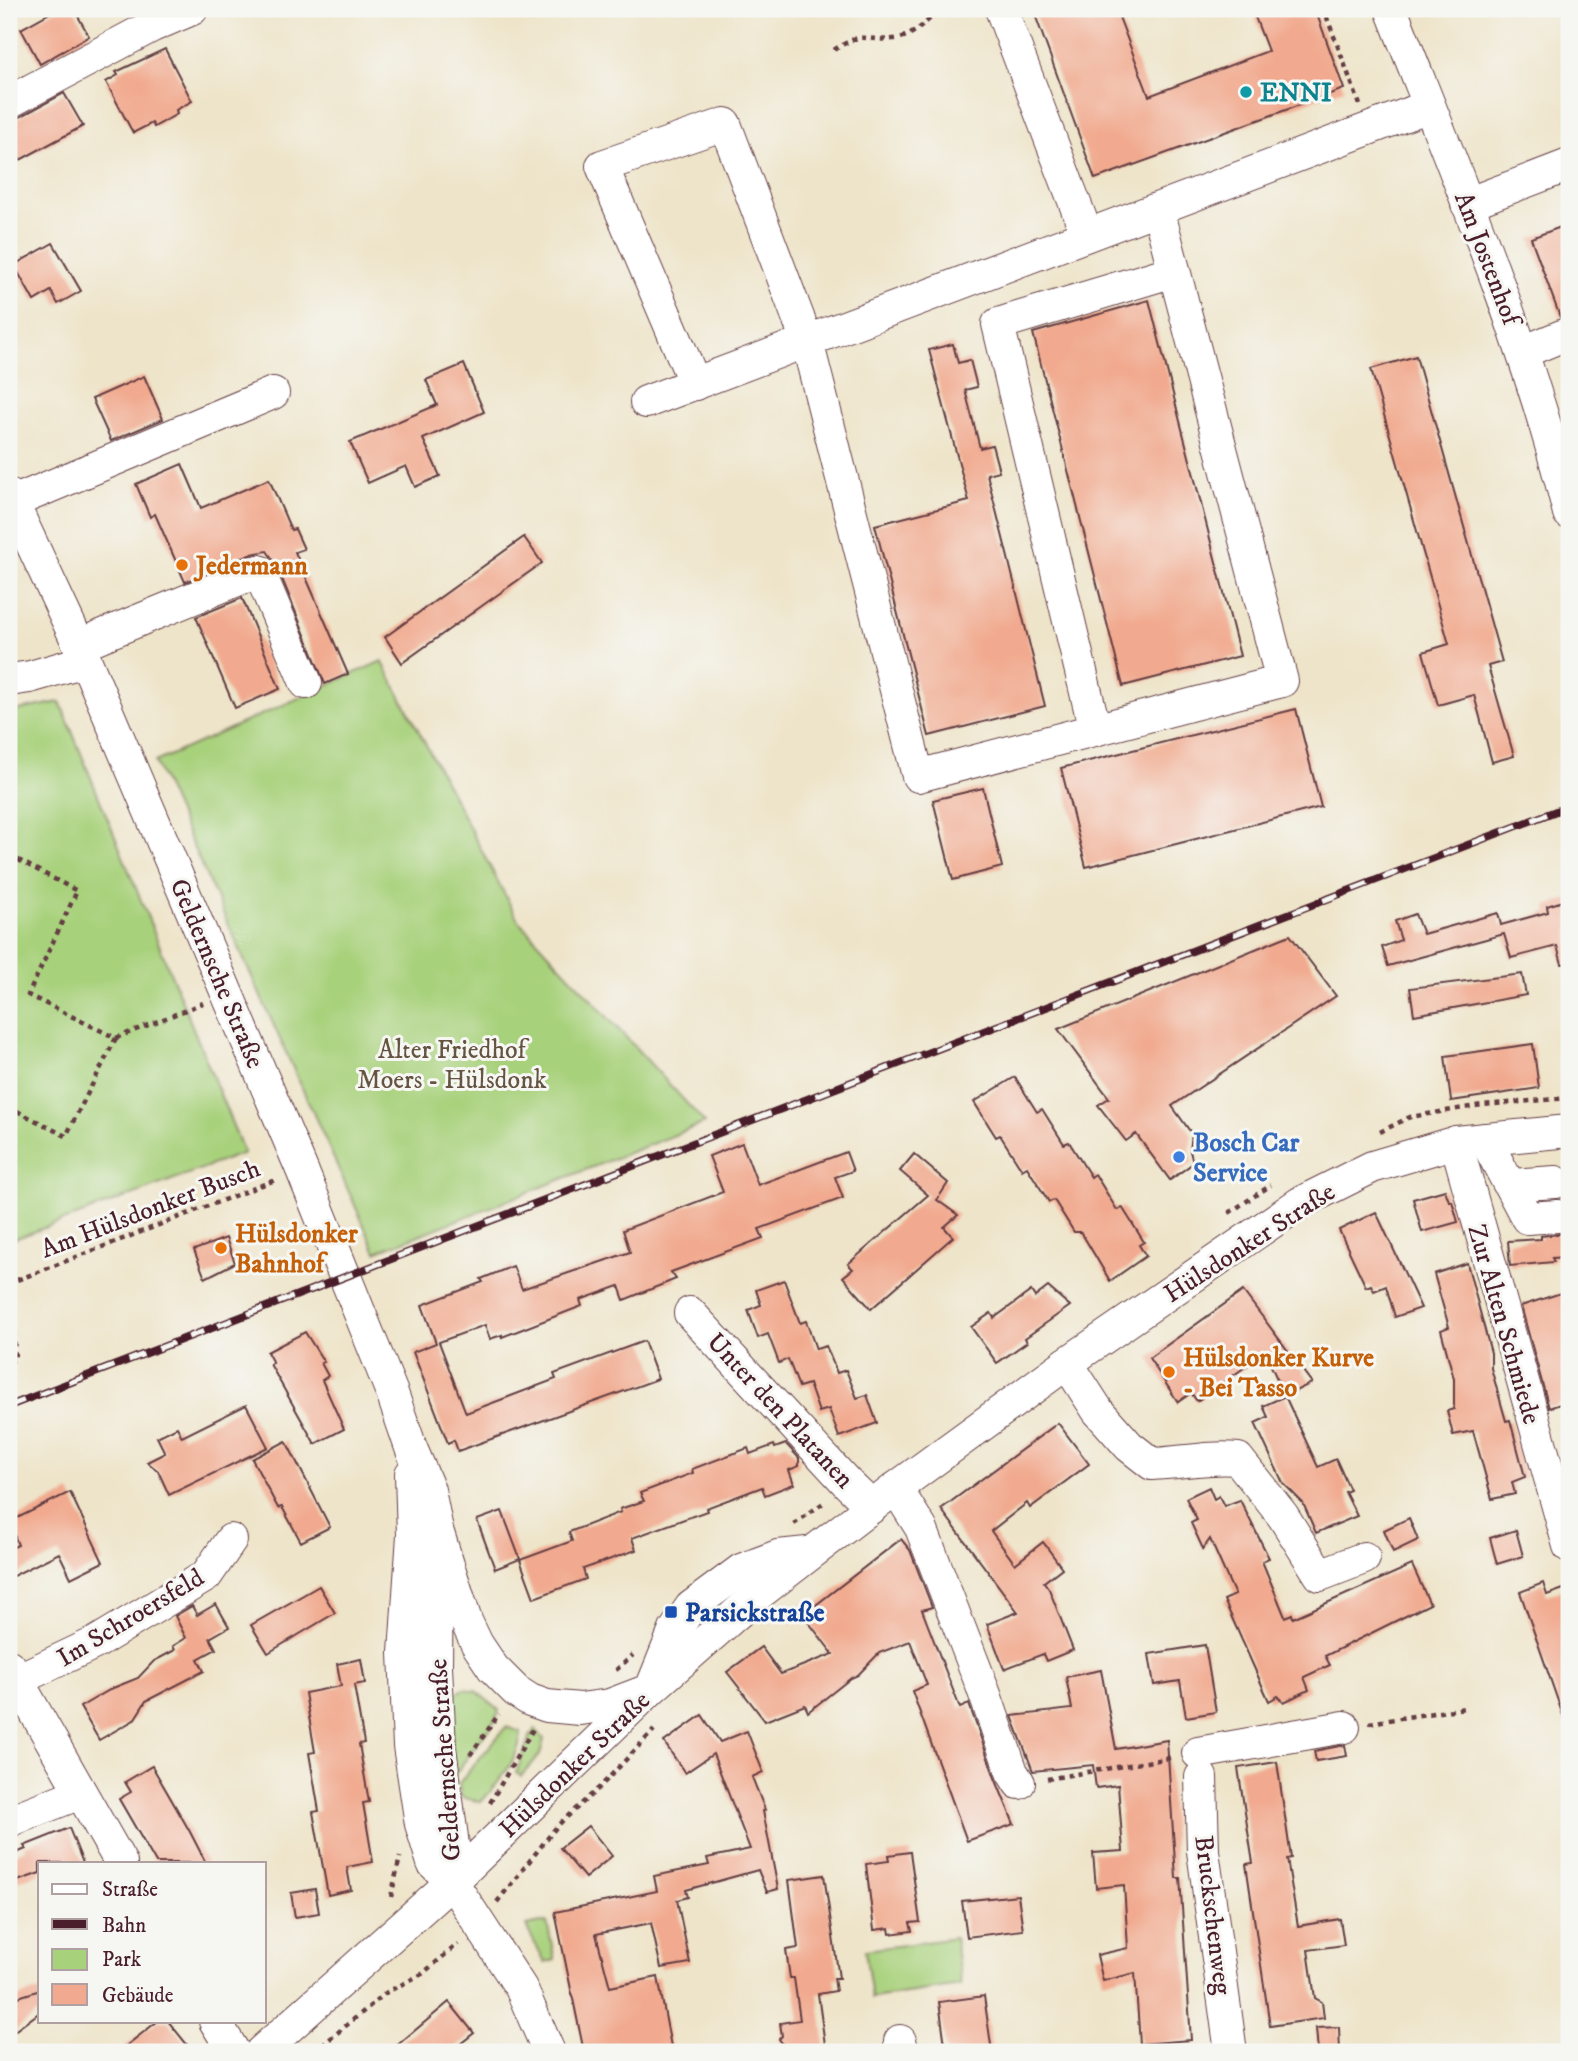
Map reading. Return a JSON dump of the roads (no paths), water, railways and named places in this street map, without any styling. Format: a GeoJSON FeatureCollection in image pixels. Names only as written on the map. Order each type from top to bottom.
{"type":"FeatureCollection","features":[{"type":"Feature","properties":{"kind":"street"},"geometry":{"type":"LineString","coordinates":[[9,102],[139,33],[192,9]]}},
{"type":"Feature","properties":{"kind":"street"},"geometry":{"type":"LineString","coordinates":[[1001,9],[1087,235]]}},
{"type":"Feature","properties":{"kind":"street","name":"Am Jostenhof"},"geometry":{"type":"LineString","coordinates":[[1391,9],[1523,352],[1569,513]]}},
{"type":"Feature","properties":{"kind":"street"},"geometry":{"type":"LineString","coordinates":[[646,402],[1429,106]]}},
{"type":"Feature","properties":{"kind":"street"},"geometry":{"type":"LineString","coordinates":[[695,384],[602,166],[725,124],[807,341],[918,776],[1282,681],[1158,209]]}},
{"type":"Feature","properties":{"kind":"street"},"geometry":{"type":"LineString","coordinates":[[1467,204],[1569,165]]}},
{"type":"Feature","properties":{"kind":"street"},"geometry":{"type":"LineString","coordinates":[[1094,730],[998,324],[1174,271]]}},
{"type":"Feature","properties":{"kind":"street"},"geometry":{"type":"LineString","coordinates":[[1523,352],[1568,339]]}},
{"type":"Feature","properties":{"kind":"street","name":"Geldernsche Straße"},"geometry":{"type":"LineString","coordinates":[[273,393],[11,499],[82,653],[302,1170],[429,1490],[437,1530],[466,1621],[477,1644],[493,1668],[516,1691],[547,1706],[580,1709],[610,1705],[651,1689]]}},
{"type":"Feature","properties":{"kind":"street"},"geometry":{"type":"LineString","coordinates":[[9,680],[30,677],[259,571],[306,683]]}},
{"type":"Feature","properties":{"kind":"street","name":"Hülsdonker Straße"},"geometry":{"type":"LineString","coordinates":[[261,2052],[442,1872],[761,1592],[884,1497],[1068,1363],[1300,1203],[1372,1167],[1470,1140],[1569,1131]]}},
{"type":"Feature","properties":{"kind":"street"},"geometry":{"type":"LineString","coordinates":[[1470,1140],[1514,1193],[1557,1199]]}},
{"type":"Feature","properties":{"kind":"street","name":"Zur Alten Schmiede"},"geometry":{"type":"LineString","coordinates":[[1470,1140],[1569,1546]]}},
{"type":"Feature","properties":{"kind":"street","name":"Unter den Platanen"},"geometry":{"type":"LineString","coordinates":[[690,1313],[884,1497]]}},
{"type":"Feature","properties":{"kind":"street"},"geometry":{"type":"LineString","coordinates":[[1068,1363],[1098,1411],[1129,1446],[1152,1464],[1216,1457],[1238,1459],[1283,1516],[1320,1575],[1364,1558]]}},
{"type":"Feature","properties":{"kind":"street","name":"Geldernsche Straße"},"geometry":{"type":"LineString","coordinates":[[411,1448],[413,1535],[405,1653],[410,1746],[421,1824],[442,1872]]}},
{"type":"Feature","properties":{"kind":"street"},"geometry":{"type":"LineString","coordinates":[[884,1497],[921,1528],[1012,1772],[1019,1783]]}},
{"type":"Feature","properties":{"kind":"street","name":"Geldernsche Straße"},"geometry":{"type":"LineString","coordinates":[[437,1530],[436,1667],[440,1748],[453,1845],[442,1872]]}},
{"type":"Feature","properties":{"kind":"street","name":"Im Schroersfeld"},"geometry":{"type":"LineString","coordinates":[[120,1862],[13,1673],[97,1642],[206,1576],[231,1540]]}},
{"type":"Feature","properties":{"kind":"street","name":"Bruckschenweg"},"geometry":{"type":"LineString","coordinates":[[1231,2052],[1203,1851],[1199,1765],[1344,1727]]}},
{"type":"Feature","properties":{"kind":"street"},"geometry":{"type":"LineString","coordinates":[[9,1821],[80,1793]]}},
{"type":"Feature","properties":{"kind":"street"},"geometry":{"type":"LineString","coordinates":[[442,1872],[521,1988],[549,2052]]}},
{"type":"Feature","properties":{"kind":"street"},"geometry":{"type":"LineString","coordinates":[[216,2022],[234,2052]]}},
{"type":"Feature","properties":{"kind":"tunnel"},"geometry":{"type":"LineString","coordinates":[[1557,1198],[1569,1198]]}},
{"type":"Feature","properties":{"kind":"railway"},"geometry":{"type":"LineString","coordinates":[[9,1406],[1569,806]]}},
{"type":"Feature","properties":{"kind":"place","name":"ENNI"},"geometry":{"type":"Point","coordinates":[1246,92]}},
{"type":"Feature","properties":{"kind":"place","name":"Jedermann"},"geometry":{"type":"Point","coordinates":[182,565]}},
{"type":"Feature","properties":{"kind":"place","name":"Bosch Car Service"},"geometry":{"type":"Point","coordinates":[1179,1157]}},
{"type":"Feature","properties":{"kind":"place","name":"Hülsdonker Bahnhof"},"geometry":{"type":"Point","coordinates":[221,1248]}},
{"type":"Feature","properties":{"kind":"place","name":"Hülsdonker Kurve - Bei Tasso"},"geometry":{"type":"Point","coordinates":[1169,1372]}},
{"type":"Feature","properties":{"kind":"place","name":"Parsickstraße"},"geometry":{"type":"Point","coordinates":[671,1612]}},
{"type":"Feature","properties":{"kind":"park label","name":"Alter Friedhof Moers - Hülsdonk"},"geometry":{"type":"Point","coordinates":[452,1064]}}]}
